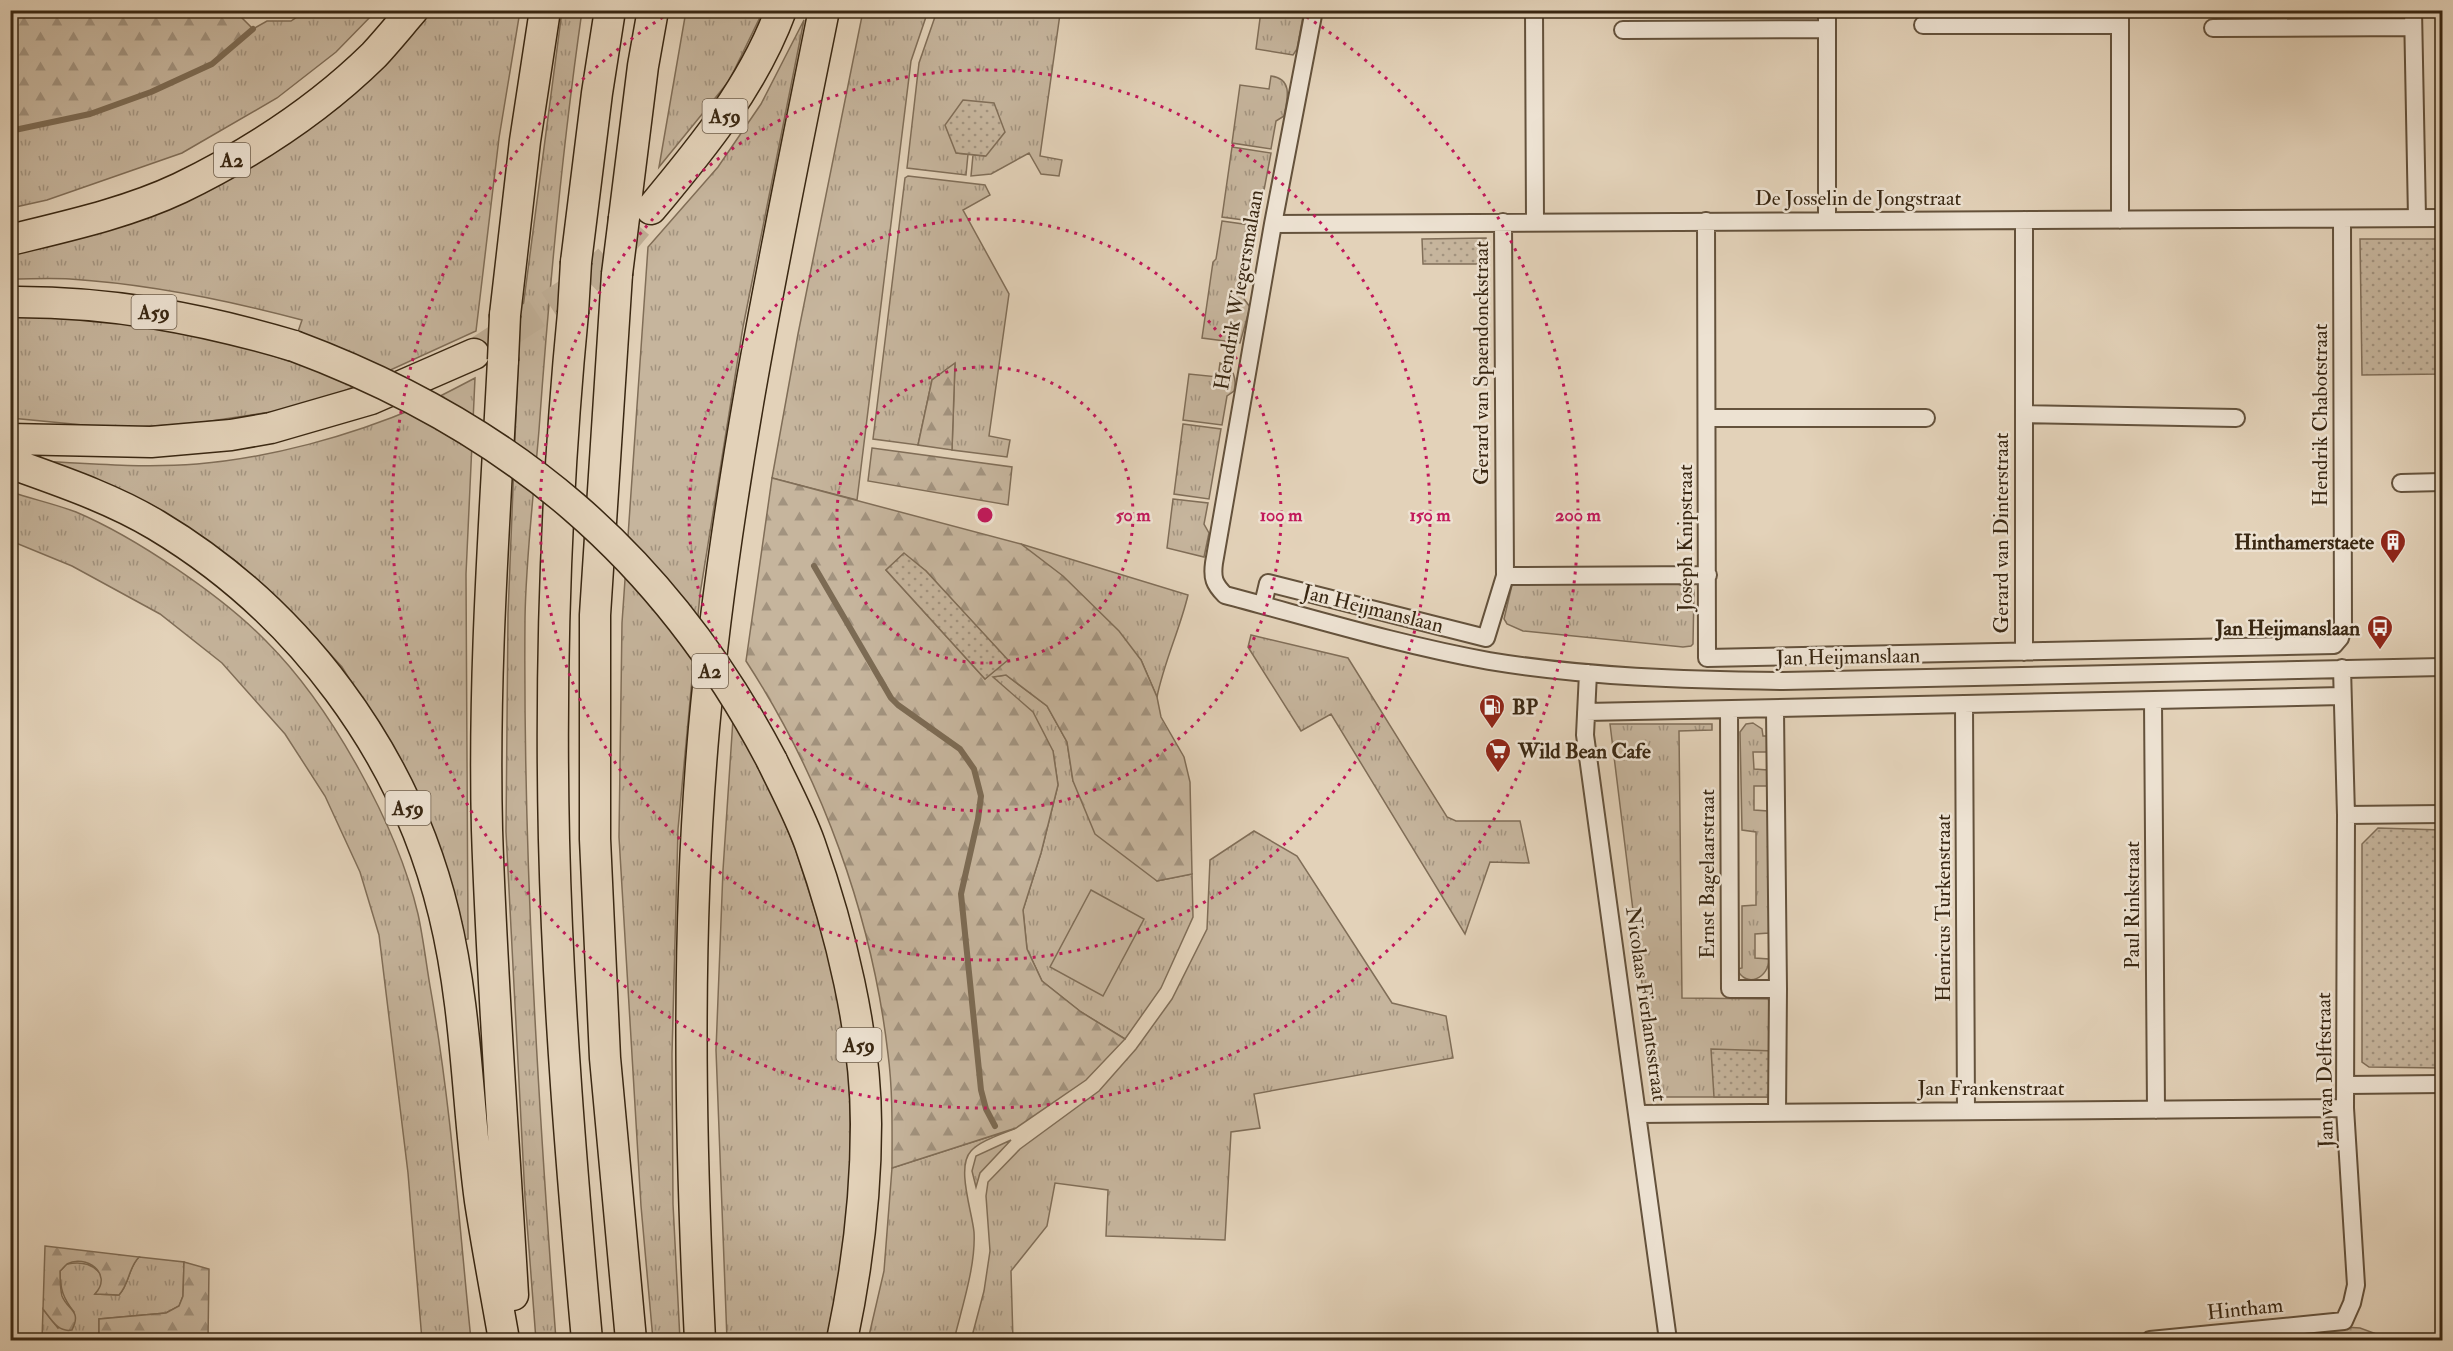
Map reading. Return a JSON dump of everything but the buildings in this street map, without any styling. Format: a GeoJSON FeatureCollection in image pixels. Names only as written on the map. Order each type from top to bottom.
{"type":"FeatureCollection","features":[{"type":"Feature","properties":{"kind":"highway","name":"A2"},"geometry":{"type":"LineString","coordinates":[[10,240],[104,216],[178,189],[257,147],[314,107],[373,55],[413,10]]}},
{"type":"Feature","properties":{"kind":"highway"},"geometry":{"type":"LineString","coordinates":[[516,1341],[497,1054],[487,828],[489,616],[505,315],[525,141],[545,10]]}},
{"type":"Feature","properties":{"kind":"highway"},"geometry":{"type":"LineString","coordinates":[[587,1341],[565,1069],[554,840],[554,616],[563,416],[576,262],[610,10]]}},
{"type":"Feature","properties":{"kind":"highway"},"geometry":{"type":"LineString","coordinates":[[631,1341],[605,1058],[595,839],[596,615],[617,274],[637,214],[643,66],[653,10]]}},
{"type":"Feature","properties":{"kind":"highway","name":"A59"},"geometry":{"type":"LineString","coordinates":[[637,214],[705,145],[743,88],[772,35],[781,10]]}},
{"type":"Feature","properties":{"kind":"highway","name":"A2"},"geometry":{"type":"LineString","coordinates":[[700,1341],[693,1200],[690,1054],[697,827],[704,727],[719,598],[760,328],[824,10]]}},
{"type":"Feature","properties":{"kind":"highway","name":"A59"},"geometry":{"type":"LineString","coordinates":[[10,302],[72,303],[136,309],[236,329],[350,366],[430,406],[503,451],[567,500],[662,594],[687,625],[743,708],[772,761],[810,842],[832,911],[851,987],[861,1053],[866,1122],[863,1207],[842,1341]]}},
{"type":"Feature","properties":{"kind":"highway"},"geometry":{"type":"LineString","coordinates":[[10,439],[151,442],[221,436],[271,428],[344,409],[474,354]]}},
{"type":"Feature","properties":{"kind":"highway","name":"A59"},"geometry":{"type":"LineString","coordinates":[[10,463],[84,490],[147,520],[228,575],[260,602],[303,646],[346,701],[382,755],[425,852],[451,947],[466,1051],[480,1200],[504,1341]]}},
{"type":"Feature","properties":{"kind":"street","name":"Hendrik Wiegersmalaan"},"geometry":{"type":"LineString","coordinates":[[1212,577],[1273,224],[1314,10]]}},
{"type":"Feature","properties":{"kind":"street"},"geometry":{"type":"LineString","coordinates":[[1534,10],[1535,222]]}},
{"type":"Feature","properties":{"kind":"street"},"geometry":{"type":"LineString","coordinates":[[1827,10],[1827,221]]}},
{"type":"Feature","properties":{"kind":"street"},"geometry":{"type":"LineString","coordinates":[[1923,25],[2120,18],[2120,220]]}},
{"type":"Feature","properties":{"kind":"street"},"geometry":{"type":"LineString","coordinates":[[2213,28],[2413,19],[2417,218]]}},
{"type":"Feature","properties":{"kind":"street"},"geometry":{"type":"LineString","coordinates":[[1623,30],[1827,29]]}},
{"type":"Feature","properties":{"kind":"street","name":"De Josselin de Jongstraat"},"geometry":{"type":"LineString","coordinates":[[1273,224],[2442,218]]}},
{"type":"Feature","properties":{"kind":"street","name":"Hendrik Chabotstraat"},"geometry":{"type":"LineString","coordinates":[[2334,645],[2340,638],[2343,627],[2342,219]]}},
{"type":"Feature","properties":{"kind":"street","name":"Gerard van Dinterstraat"},"geometry":{"type":"LineString","coordinates":[[2024,220],[2024,652]]}},
{"type":"Feature","properties":{"kind":"street","name":"Joseph Knipstraat"},"geometry":{"type":"LineString","coordinates":[[1706,221],[1707,658]]}},
{"type":"Feature","properties":{"kind":"street","name":"Gerard van Spaendonckstraat"},"geometry":{"type":"LineString","coordinates":[[1503,222],[1505,576]]}},
{"type":"Feature","properties":{"kind":"street","name":"Gerard van Dinterstraat"},"geometry":{"type":"LineString","coordinates":[[2024,414],[2236,418]]}},
{"type":"Feature","properties":{"kind":"street"},"geometry":{"type":"LineString","coordinates":[[1707,418],[1926,418]]}},
{"type":"Feature","properties":{"kind":"street"},"geometry":{"type":"LineString","coordinates":[[2401,483],[2442,482]]}},
{"type":"Feature","properties":{"kind":"street"},"geometry":{"type":"LineString","coordinates":[[1505,576],[1708,575]]}},
{"type":"Feature","properties":{"kind":"street","name":"Jan Heijmanslaan"},"geometry":{"type":"LineString","coordinates":[[1263,604],[1268,583],[1486,638],[1505,576]]}},
{"type":"Feature","properties":{"kind":"street","name":"Jan Heijmanslaan"},"geometry":{"type":"LineString","coordinates":[[1212,577],[1215,585],[1225,595],[1388,638],[1489,661],[1588,673],[1683,680],[1783,681],[2442,667]]}},
{"type":"Feature","properties":{"kind":"street","name":"Jan Heijmanslaan"},"geometry":{"type":"LineString","coordinates":[[1707,658],[2334,645]]}},
{"type":"Feature","properties":{"kind":"street","name":"Jan van Delftstraat"},"geometry":{"type":"LineString","coordinates":[[2342,668],[2346,815],[2347,1085],[2345,1108],[2356,1285],[2344,1322]]}},
{"type":"Feature","properties":{"kind":"street","name":"Nicolaas Fierlantsstraat"},"geometry":{"type":"LineString","coordinates":[[1588,673],[1585,735],[1668,1341]]}},
{"type":"Feature","properties":{"kind":"street"},"geometry":{"type":"LineString","coordinates":[[1586,712],[1774,710],[2342,696]]}},
{"type":"Feature","properties":{"kind":"street","name":"Paul Rinkstraat"},"geometry":{"type":"LineString","coordinates":[[2153,701],[2156,1110]]}},
{"type":"Feature","properties":{"kind":"street","name":"Henricus Turkenstraat"},"geometry":{"type":"LineString","coordinates":[[1964,704],[1966,1111]]}},
{"type":"Feature","properties":{"kind":"street","name":"Ernst Bagelaarstraat"},"geometry":{"type":"LineString","coordinates":[[1729,710],[1730,989],[1778,989]]}},
{"type":"Feature","properties":{"kind":"street"},"geometry":{"type":"LineString","coordinates":[[1774,710],[1778,989],[1777,1113]]}},
{"type":"Feature","properties":{"kind":"street"},"geometry":{"type":"LineString","coordinates":[[2346,815],[2442,814]]}},
{"type":"Feature","properties":{"kind":"street"},"geometry":{"type":"LineString","coordinates":[[2347,1085],[2442,1084]]}},
{"type":"Feature","properties":{"kind":"street","name":"Jan Frankenstraat"},"geometry":{"type":"LineString","coordinates":[[1638,1114],[2345,1108]]}},
{"type":"Feature","properties":{"kind":"street","name":"Hintham"},"geometry":{"type":"LineString","coordinates":[[2150,1341],[2344,1322]]}},
{"type":"Feature","properties":{"kind":"green space"},"geometry":{"type":"Polygon","coordinates":[[[11,10],[235,11],[253,29],[212,64],[151,92],[90,114],[11,131],[11,10]]]}},
{"type":"Feature","properties":{"kind":"green space"},"geometry":{"type":"Polygon","coordinates":[[[306,11],[376,11],[336,52],[277,98],[182,153],[47,200],[11,208],[11,131],[90,114],[151,92],[212,64],[253,29],[267,21],[291,21],[306,11]]]}},
{"type":"Feature","properties":{"kind":"green space"},"geometry":{"type":"Polygon","coordinates":[[[431,11],[520,11],[499,138],[476,331],[340,393],[277,411],[191,424],[114,428],[11,418],[11,315],[70,315],[180,330],[237,343],[288,361],[302,320],[158,289],[70,279],[11,279],[10,253],[108,230],[383,63],[431,11]]]}},
{"type":"Feature","properties":{"kind":"green space"},"geometry":{"type":"Polygon","coordinates":[[[562,11],[582,11],[568,115],[552,273],[525,618],[529,889],[543,1160],[556,1340],[536,1340],[525,1197],[506,832],[508,614],[519,338],[562,11]]]}},
{"type":"Feature","properties":{"kind":"green space"},"geometry":{"type":"Polygon","coordinates":[[[686,11],[763,11],[729,81],[659,167],[686,11]]]}},
{"type":"Feature","properties":{"kind":"green space"},"geometry":{"type":"Polygon","coordinates":[[[863,11],[928,11],[911,61],[857,500],[772,478],[798,334],[863,11]]]}},
{"type":"Feature","properties":{"kind":"green space"},"geometry":{"type":"Polygon","coordinates":[[[937,11],[1057,11],[1060,14],[1040,156],[1062,160],[1059,176],[1041,174],[1029,153],[991,174],[971,176],[973,155],[986,156],[968,154],[966,175],[907,168],[919,63],[937,11]]]}},
{"type":"Feature","properties":{"kind":"green space"},"geometry":{"type":"Polygon","coordinates":[[[1261,11],[1304,11],[1297,49],[1293,55],[1256,49],[1261,11]]]}},
{"type":"Feature","properties":{"kind":"green space"},"geometry":{"type":"Polygon","coordinates":[[[804,20],[743,327],[700,594],[678,829],[672,1054],[673,1204],[680,1340],[653,1340],[641,1206],[619,837],[622,623],[648,247],[718,167],[761,104],[804,20]]]}},
{"type":"Feature","properties":{"kind":"green space"},"geometry":{"type":"Polygon","coordinates":[[[1271,76],[1283,81],[1287,97],[1284,116],[1276,121],[1271,149],[1232,143],[1240,85],[1269,89],[1271,76]]]}},
{"type":"Feature","properties":{"kind":"green space"},"geometry":{"type":"Polygon","coordinates":[[[963,100],[994,103],[1005,132],[986,156],[956,153],[945,125],[963,100]]]}},
{"type":"Feature","properties":{"kind":"green space"},"geometry":{"type":"Polygon","coordinates":[[[1232,147],[1271,153],[1258,222],[1222,217],[1232,147]]]}},
{"type":"Feature","properties":{"kind":"green space"},"geometry":{"type":"Polygon","coordinates":[[[908,176],[985,185],[990,195],[963,210],[1009,294],[989,436],[1010,440],[1007,457],[952,450],[955,364],[932,380],[918,445],[873,439],[905,178],[908,176]]]}},
{"type":"Feature","properties":{"kind":"green space"},"geometry":{"type":"Polygon","coordinates":[[[1222,221],[1257,226],[1244,299],[1250,307],[1240,343],[1202,338],[1213,262],[1216,259],[1222,221]]]}},
{"type":"Feature","properties":{"kind":"green space"},"geometry":{"type":"Polygon","coordinates":[[[1486,238],[1487,264],[1423,264],[1422,239],[1486,238]]]}},
{"type":"Feature","properties":{"kind":"green space"},"geometry":{"type":"Polygon","coordinates":[[[2360,239],[2442,239],[2442,374],[2362,375],[2360,239]]]}},
{"type":"Feature","properties":{"kind":"green space"},"geometry":{"type":"Polygon","coordinates":[[[955,363],[952,450],[918,445],[932,380],[955,363]]]}},
{"type":"Feature","properties":{"kind":"green space"},"geometry":{"type":"Polygon","coordinates":[[[1220,363],[1229,367],[1235,382],[1234,391],[1227,396],[1222,425],[1183,420],[1189,374],[1218,377],[1220,363]]]}},
{"type":"Feature","properties":{"kind":"green space"},"geometry":{"type":"Polygon","coordinates":[[[475,378],[466,574],[468,939],[463,940],[436,848],[409,775],[342,667],[299,620],[237,562],[157,508],[85,476],[41,461],[158,466],[253,457],[309,444],[392,418],[475,378]]]}},
{"type":"Feature","properties":{"kind":"green space"},"geometry":{"type":"Polygon","coordinates":[[[1183,424],[1221,429],[1209,499],[1174,494],[1183,424]]]}},
{"type":"Feature","properties":{"kind":"green space"},"geometry":{"type":"Polygon","coordinates":[[[872,448],[1012,467],[1008,505],[868,481],[872,448]]]}},
{"type":"Feature","properties":{"kind":"green space"},"geometry":{"type":"Polygon","coordinates":[[[772,478],[1021,544],[1063,576],[1119,631],[1141,660],[1157,697],[1161,717],[1184,757],[1190,782],[1192,874],[1157,881],[1095,834],[1073,781],[1067,742],[1047,706],[1006,675],[993,677],[1033,712],[1053,751],[1058,785],[1041,853],[1023,910],[1027,949],[1042,981],[1081,1012],[1125,1039],[1086,1080],[1016,1128],[892,1168],[890,1068],[870,951],[856,900],[840,850],[798,752],[746,661],[772,478]],[[904,554],[886,570],[985,679],[1007,660],[926,571],[904,554]]]}},
{"type":"Feature","properties":{"kind":"green space"},"geometry":{"type":"Polygon","coordinates":[[[11,492],[76,512],[124,536],[176,569],[226,605],[266,641],[290,668],[337,732],[359,768],[395,843],[420,923],[449,1118],[471,1340],[422,1340],[408,1173],[379,935],[360,872],[325,796],[285,734],[222,663],[160,614],[72,566],[11,541],[11,492]]]}},
{"type":"Feature","properties":{"kind":"green space"},"geometry":{"type":"Polygon","coordinates":[[[1173,499],[1208,503],[1204,524],[1209,533],[1204,557],[1167,548],[1173,499]]]}},
{"type":"Feature","properties":{"kind":"green space"},"geometry":{"type":"Polygon","coordinates":[[[1021,544],[1188,595],[1157,697],[1141,660],[1021,544]]]}},
{"type":"Feature","properties":{"kind":"green space"},"geometry":{"type":"Polygon","coordinates":[[[904,553],[926,571],[1008,660],[985,679],[886,570],[904,553]]]}},
{"type":"Feature","properties":{"kind":"green space"},"geometry":{"type":"Polygon","coordinates":[[[1523,578],[1675,583],[1694,590],[1693,644],[1683,647],[1523,631],[1507,624],[1504,619],[1512,585],[1523,578]]]}},
{"type":"Feature","properties":{"kind":"green space"},"geometry":{"type":"Polygon","coordinates":[[[1251,635],[1348,658],[1447,817],[1456,821],[1520,821],[1529,863],[1490,862],[1465,934],[1331,714],[1301,731],[1248,647],[1251,635]]]}},
{"type":"Feature","properties":{"kind":"green space"},"geometry":{"type":"Polygon","coordinates":[[[1006,675],[1047,706],[1067,742],[1073,781],[1157,881],[1192,874],[1193,917],[1161,988],[1125,1039],[1081,1012],[1042,981],[1027,949],[1023,910],[1041,853],[1058,785],[1053,751],[992,677],[1006,675]]]}},
{"type":"Feature","properties":{"kind":"green space"},"geometry":{"type":"Polygon","coordinates":[[[733,719],[769,784],[796,851],[840,989],[849,1054],[851,1207],[827,1340],[727,1340],[716,1050],[723,870],[733,719]]]}},
{"type":"Feature","properties":{"kind":"green space"},"geometry":{"type":"Polygon","coordinates":[[[1753,723],[1762,729],[1763,736],[1769,736],[1768,752],[1753,752],[1754,769],[1768,770],[1768,786],[1754,786],[1754,810],[1768,811],[1769,933],[1755,934],[1755,958],[1769,959],[1768,966],[1761,976],[1751,980],[1746,979],[1737,969],[1742,968],[1742,906],[1756,905],[1756,832],[1742,830],[1740,732],[1746,724],[1753,723]]]}},
{"type":"Feature","properties":{"kind":"green space"},"geometry":{"type":"Polygon","coordinates":[[[1610,724],[1712,724],[1712,730],[1679,731],[1682,998],[1775,999],[1775,1097],[1656,1097],[1610,724]]]}},
{"type":"Feature","properties":{"kind":"green space"},"geometry":{"type":"Polygon","coordinates":[[[2378,828],[2442,830],[2442,1068],[2369,1067],[2362,1062],[2362,844],[2378,828]]]}},
{"type":"Feature","properties":{"kind":"green space"},"geometry":{"type":"Polygon","coordinates":[[[1254,831],[1297,856],[1392,1003],[1446,1016],[1453,1058],[1254,1094],[1260,1128],[1231,1132],[1225,1240],[1106,1236],[1108,1190],[1055,1183],[1047,1226],[1011,1271],[1013,1340],[971,1340],[984,1291],[990,1251],[986,1196],[988,1182],[1020,1149],[1099,1091],[1136,1049],[1172,999],[1207,929],[1210,860],[1254,831]]]}},
{"type":"Feature","properties":{"kind":"green space"},"geometry":{"type":"Polygon","coordinates":[[[1091,890],[1144,919],[1103,996],[1050,967],[1091,890]]]}},
{"type":"Feature","properties":{"kind":"green space"},"geometry":{"type":"Polygon","coordinates":[[[1711,1049],[1775,1051],[1775,1097],[1714,1097],[1711,1049]]]}},
{"type":"Feature","properties":{"kind":"green space"},"geometry":{"type":"Polygon","coordinates":[[[1016,1128],[980,1144],[971,1151],[967,1158],[965,1178],[974,1245],[968,1286],[954,1340],[868,1340],[884,1271],[892,1168],[1016,1128]]]}},
{"type":"Feature","properties":{"kind":"green space"},"geometry":{"type":"Polygon","coordinates":[[[1011,1140],[980,1173],[976,1187],[972,1171],[976,1156],[1011,1140]]]}},
{"type":"Feature","properties":{"kind":"green space"},"geometry":{"type":"Polygon","coordinates":[[[45,1246],[139,1257],[119,1295],[95,1294],[101,1279],[95,1267],[89,1264],[74,1262],[67,1264],[60,1271],[62,1296],[76,1318],[72,1330],[67,1330],[55,1324],[43,1309],[45,1246]]]}},
{"type":"Feature","properties":{"kind":"green space"},"geometry":{"type":"Polygon","coordinates":[[[139,1257],[184,1262],[183,1296],[179,1306],[166,1313],[99,1319],[99,1340],[42,1340],[43,1309],[58,1328],[74,1312],[65,1298],[61,1283],[60,1271],[67,1264],[88,1264],[100,1273],[103,1277],[101,1287],[95,1294],[119,1295],[139,1257]]]}},
{"type":"Feature","properties":{"kind":"green space"},"geometry":{"type":"Polygon","coordinates":[[[184,1262],[209,1269],[208,1340],[183,1340],[182,1335],[99,1340],[99,1319],[166,1313],[179,1306],[183,1296],[184,1262]]]}},
{"type":"Feature","properties":{"kind":"green space"},"geometry":{"type":"Polygon","coordinates":[[[2326,1328],[2360,1328],[2379,1335],[2415,1334],[2415,1340],[2260,1340],[2320,1335],[2326,1328]]]}},
{"type":"Feature","properties":{"kind":"waterway"},"geometry":{"type":"LineString","coordinates":[[10,131],[90,114],[151,92],[212,64],[253,29]]}},
{"type":"Feature","properties":{"kind":"waterway"},"geometry":{"type":"LineString","coordinates":[[814,566],[891,698],[960,749],[974,769],[981,796],[961,894],[981,1090],[986,1109],[995,1126]]}},
{"type":"Feature","properties":{"kind":"tunnel"},"geometry":{"type":"LineString","coordinates":[[474,354],[584,283],[609,259],[651,209]]}},
{"type":"Feature","properties":{"kind":"place","name":"Hinthamerstaete"},"geometry":{"type":"Point","coordinates":[2393,565]}},
{"type":"Feature","properties":{"kind":"place","name":"Jan Heijmanslaan"},"geometry":{"type":"Point","coordinates":[2380,651]}},
{"type":"Feature","properties":{"kind":"place","name":"BP"},"geometry":{"type":"Point","coordinates":[1492,730]}},
{"type":"Feature","properties":{"kind":"place","name":"Wild Bean Cafe"},"geometry":{"type":"Point","coordinates":[1498,774]}}]}
